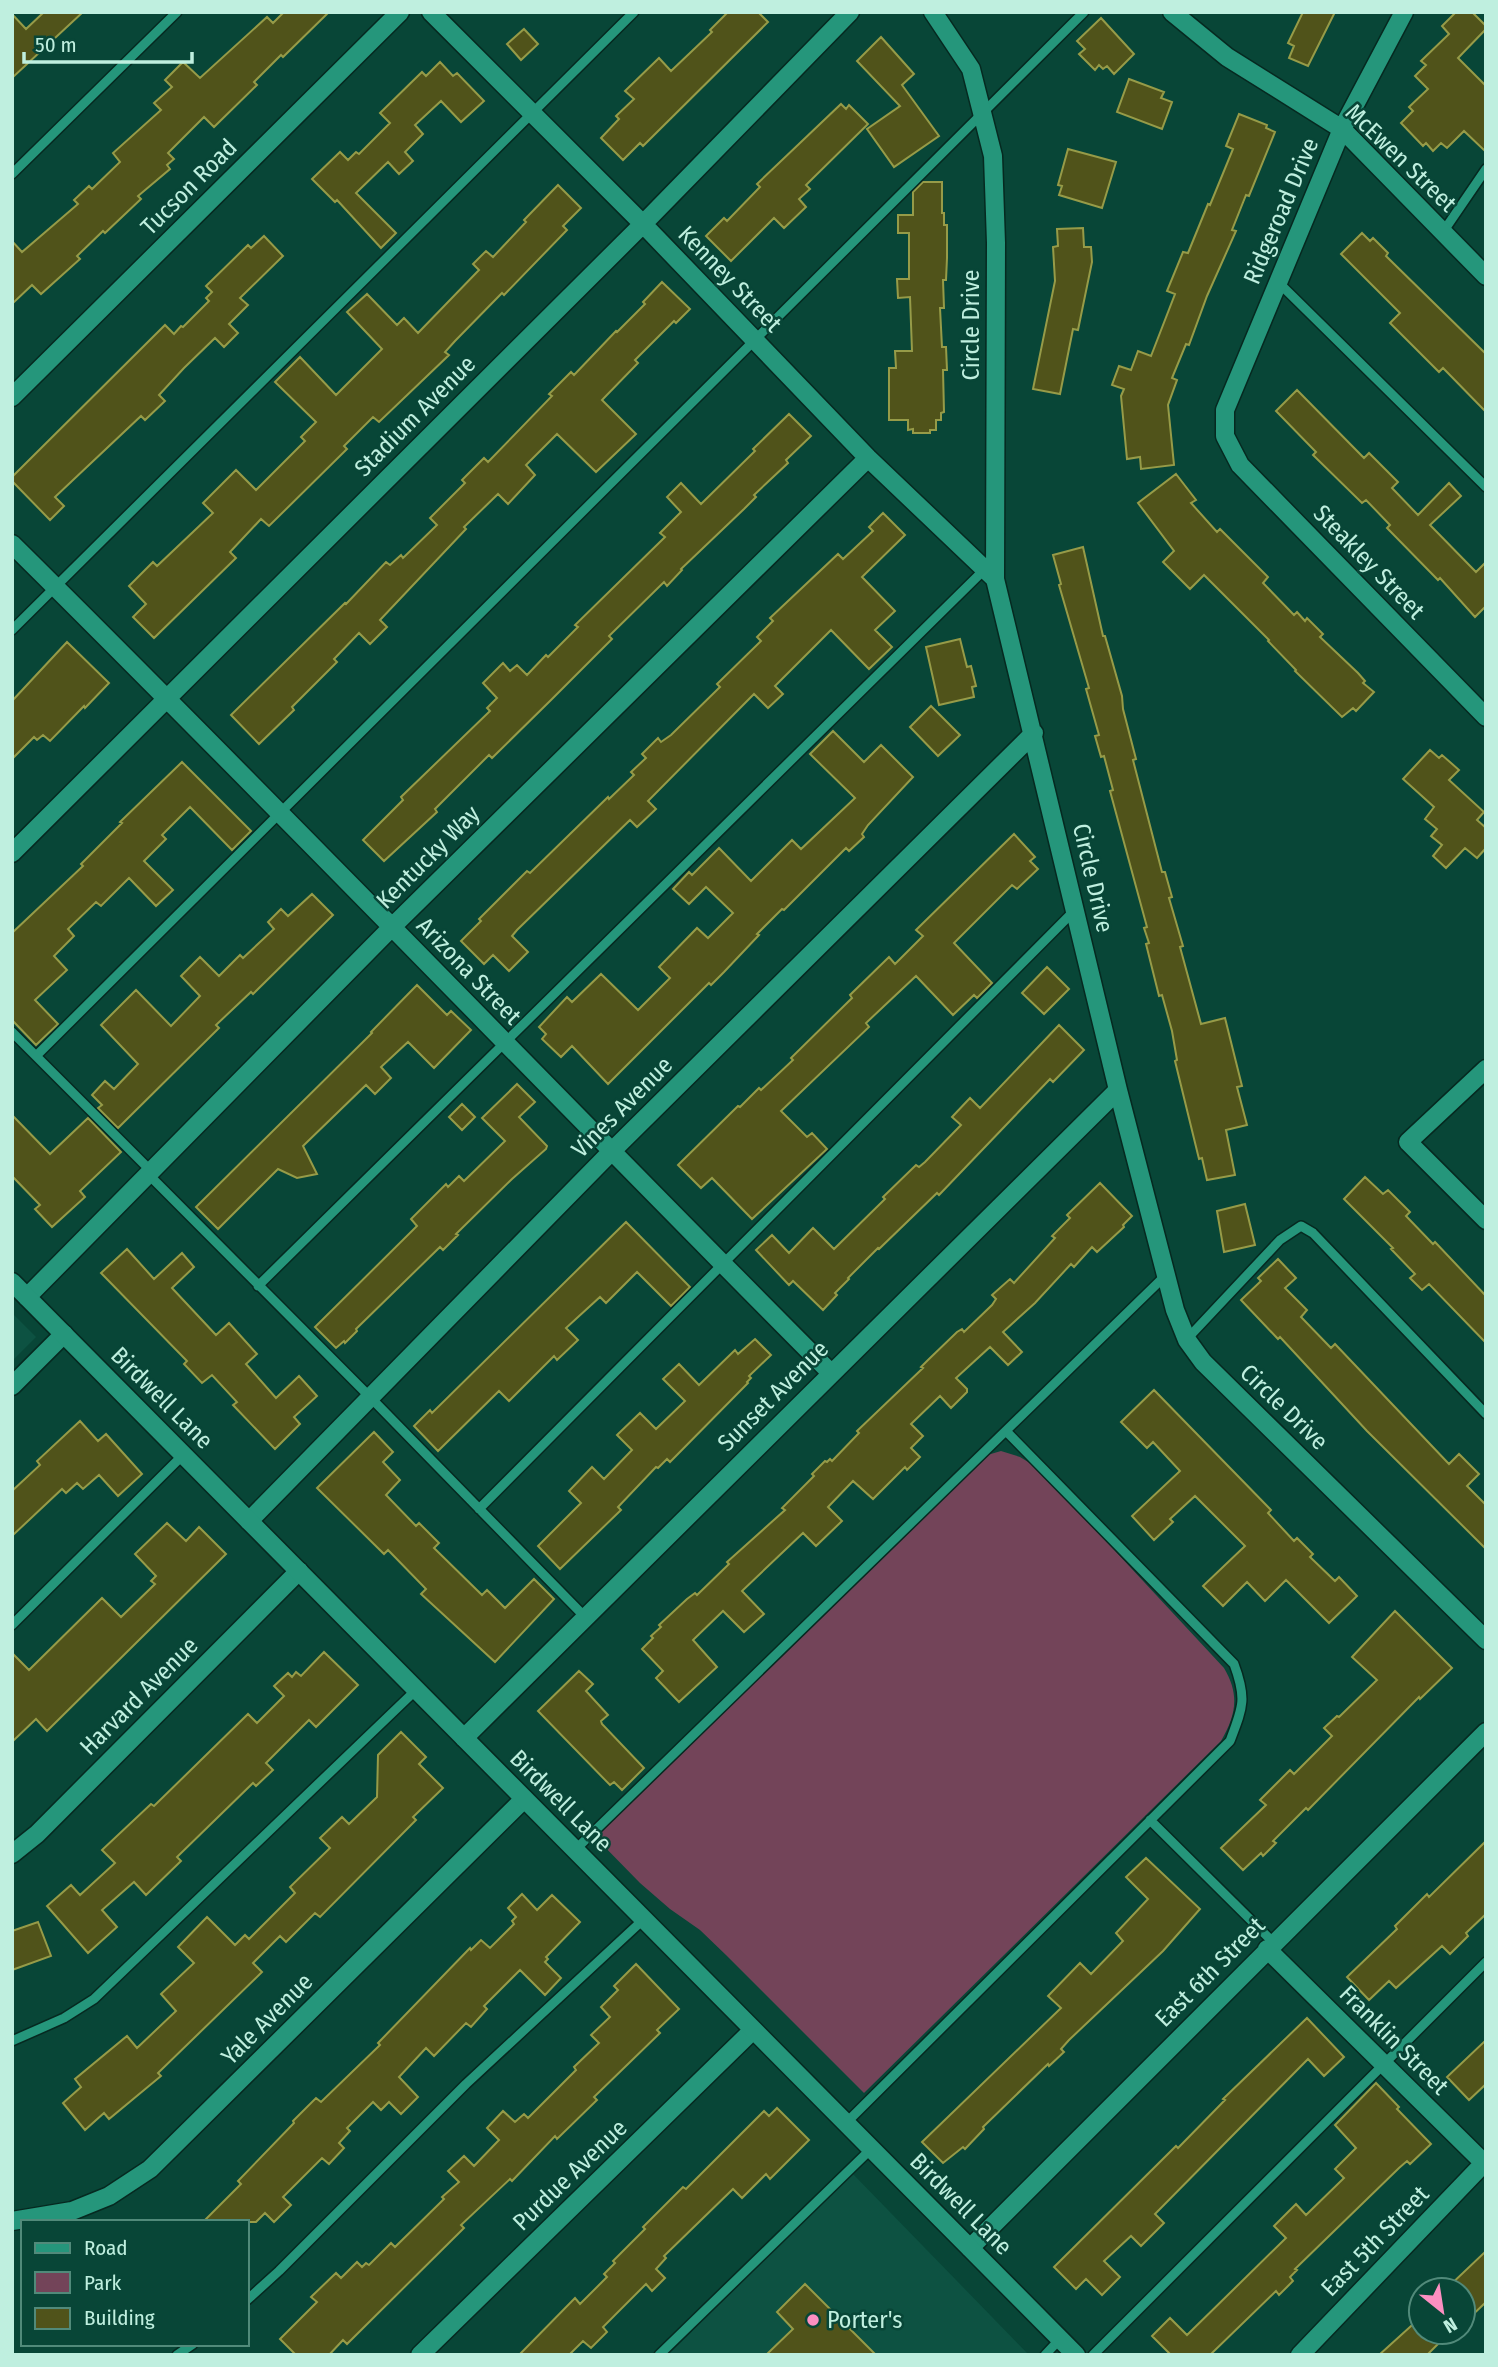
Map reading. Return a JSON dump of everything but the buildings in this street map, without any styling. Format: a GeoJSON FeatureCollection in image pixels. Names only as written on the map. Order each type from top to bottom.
{"type":"FeatureCollection","features":[{"type":"Feature","properties":{"kind":"street","name":"Tucson Road"},"geometry":{"type":"LineString","coordinates":[[12,397],[400,12]]}},
{"type":"Feature","properties":{"kind":"street","name":"Kenney Street"},"geometry":{"type":"LineString","coordinates":[[431,12],[643,224],[868,458],[990,574]]}},
{"type":"Feature","properties":{"kind":"street","name":"Stadium Avenue"},"geometry":{"type":"LineString","coordinates":[[12,853],[643,224],[850,12]]}},
{"type":"Feature","properties":{"kind":"street","name":"Circle Drive"},"geometry":{"type":"LineString","coordinates":[[933,12],[971,69],[993,156],[996,243],[990,574],[1034,733],[1118,1090],[1175,1310],[1187,1340],[1203,1362],[1486,1640]]}},
{"type":"Feature","properties":{"kind":"street","name":"McEwen Street"},"geometry":{"type":"LineString","coordinates":[[1172,12],[1227,57],[1342,129],[1486,276]]}},
{"type":"Feature","properties":{"kind":"street","name":"Ridgeroad Drive"},"geometry":{"type":"LineString","coordinates":[[1225,436],[1225,410],[1342,129],[1404,12]]}},
{"type":"Feature","properties":{"kind":"street","name":"Steakley Street"},"geometry":{"type":"LineString","coordinates":[[1225,436],[1240,465],[1486,717]]}},
{"type":"Feature","properties":{"kind":"street","name":"Kentucky Way"},"geometry":{"type":"LineString","coordinates":[[27,1297],[392,927],[868,458]]}},
{"type":"Feature","properties":{"kind":"street","name":"Arizona Street"},"geometry":{"type":"LineString","coordinates":[[12,544],[167,697],[831,1373]]}},
{"type":"Feature","properties":{"kind":"street","name":"Vines Avenue"},"geometry":{"type":"LineString","coordinates":[[248,1521],[611,1152],[1034,733]]}},
{"type":"Feature","properties":{"kind":"street"},"geometry":{"type":"LineString","coordinates":[[1486,1069],[1408,1142],[1486,1220]]}},
{"type":"Feature","properties":{"kind":"street","name":"Sunset Avenue"},"geometry":{"type":"LineString","coordinates":[[464,1738],[1118,1090]]}},
{"type":"Feature","properties":{"kind":"street","name":"Birdwell Lane"},"geometry":{"type":"LineString","coordinates":[[12,1282],[1076,2355]]}},
{"type":"Feature","properties":{"kind":"street"},"geometry":{"type":"LineString","coordinates":[[12,1386],[64,1334]]}},
{"type":"Feature","properties":{"kind":"street","name":"Harvard Avenue"},"geometry":{"type":"LineString","coordinates":[[12,1854],[37,1834],[299,1571]]}},
{"type":"Feature","properties":{"kind":"street","name":"East 6th Street"},"geometry":{"type":"LineString","coordinates":[[970,2248],[1486,1732]]}},
{"type":"Feature","properties":{"kind":"street","name":"Yale Avenue"},"geometry":{"type":"LineString","coordinates":[[12,2221],[72,2211],[109,2196],[150,2169],[524,1798]]}},
{"type":"Feature","properties":{"kind":"street","name":"Franklin Street"},"geometry":{"type":"LineString","coordinates":[[1270,1946],[1485,2163]]}},
{"type":"Feature","properties":{"kind":"street","name":"Purdue Avenue"},"geometry":{"type":"LineString","coordinates":[[420,2355],[753,2030]]}},
{"type":"Feature","properties":{"kind":"street","name":"East 5th Street"},"geometry":{"type":"LineString","coordinates":[[1300,2355],[1485,2163]]}},
{"type":"Feature","properties":{"kind":"lane"},"geometry":{"type":"LineString","coordinates":[[12,174],[177,12]]}},
{"type":"Feature","properties":{"kind":"lane"},"geometry":{"type":"LineString","coordinates":[[12,630],[634,12]]}},
{"type":"Feature","properties":{"kind":"lane"},"geometry":{"type":"LineString","coordinates":[[37,1056],[1084,12]]}},
{"type":"Feature","properties":{"kind":"lane"},"geometry":{"type":"LineString","coordinates":[[1443,232],[1486,169]]}},
{"type":"Feature","properties":{"kind":"lane"},"geometry":{"type":"LineString","coordinates":[[1278,282],[1486,487]]}},
{"type":"Feature","properties":{"kind":"lane"},"geometry":{"type":"LineString","coordinates":[[258,1286],[990,574]]}},
{"type":"Feature","properties":{"kind":"lane"},"geometry":{"type":"LineString","coordinates":[[480,1509],[1076,910]]}},
{"type":"Feature","properties":{"kind":"lane"},"geometry":{"type":"LineString","coordinates":[[12,1032],[585,1617]]}},
{"type":"Feature","properties":{"kind":"lane"},"geometry":{"type":"LineString","coordinates":[[1187,1340],[1280,1240],[1301,1226],[1313,1233],[1486,1415]]}},
{"type":"Feature","properties":{"kind":"lane"},"geometry":{"type":"LineString","coordinates":[[576,1850],[1166,1275]]}},
{"type":"Feature","properties":{"kind":"lane"},"geometry":{"type":"LineString","coordinates":[[846,2123],[1230,1741],[1242,1709],[1243,1688],[1234,1664],[1006,1432]]}},
{"type":"Feature","properties":{"kind":"lane"},"geometry":{"type":"LineString","coordinates":[[12,1625],[183,1455]]}},
{"type":"Feature","properties":{"kind":"lane"},"geometry":{"type":"LineString","coordinates":[[12,2042],[64,2018],[94,1999],[416,1690]]}},
{"type":"Feature","properties":{"kind":"lane"},"geometry":{"type":"LineString","coordinates":[[1150,1820],[1270,1946]]}},
{"type":"Feature","properties":{"kind":"lane"},"geometry":{"type":"LineString","coordinates":[[248,2299],[466,2084],[644,1919]]}},
{"type":"Feature","properties":{"kind":"lane"},"geometry":{"type":"LineString","coordinates":[[1093,2355],[1486,1962]]}},
{"type":"Feature","properties":{"kind":"lane"},"geometry":{"type":"LineString","coordinates":[[659,2355],[871,2149]]}},
{"type":"Feature","properties":{"kind":"lane"},"geometry":{"type":"LineString","coordinates":[[1045,2355],[1060,2339]]}},
{"type":"Feature","properties":{"kind":"shaded area"},"geometry":{"type":"Polygon","coordinates":[[[12,1313],[36,1337],[12,1361],[12,1313]]]}},
{"type":"Feature","properties":{"kind":"shaded area"},"geometry":{"type":"Polygon","coordinates":[[[852,2173],[1029,2355],[668,2355],[852,2173]]]}},
{"type":"Feature","properties":{"kind":"green space"},"geometry":{"type":"Polygon","coordinates":[[[1001,1451],[1020,1457],[1038,1468],[1224,1668],[1234,1696],[1233,1714],[1221,1741],[864,2093],[700,1930],[640,1883],[595,1837],[970,1467],[984,1456],[1001,1451]]]}},
{"type":"Feature","properties":{"kind":"place","name":"Porter's"},"geometry":{"type":"Point","coordinates":[813,2320]}}]}
